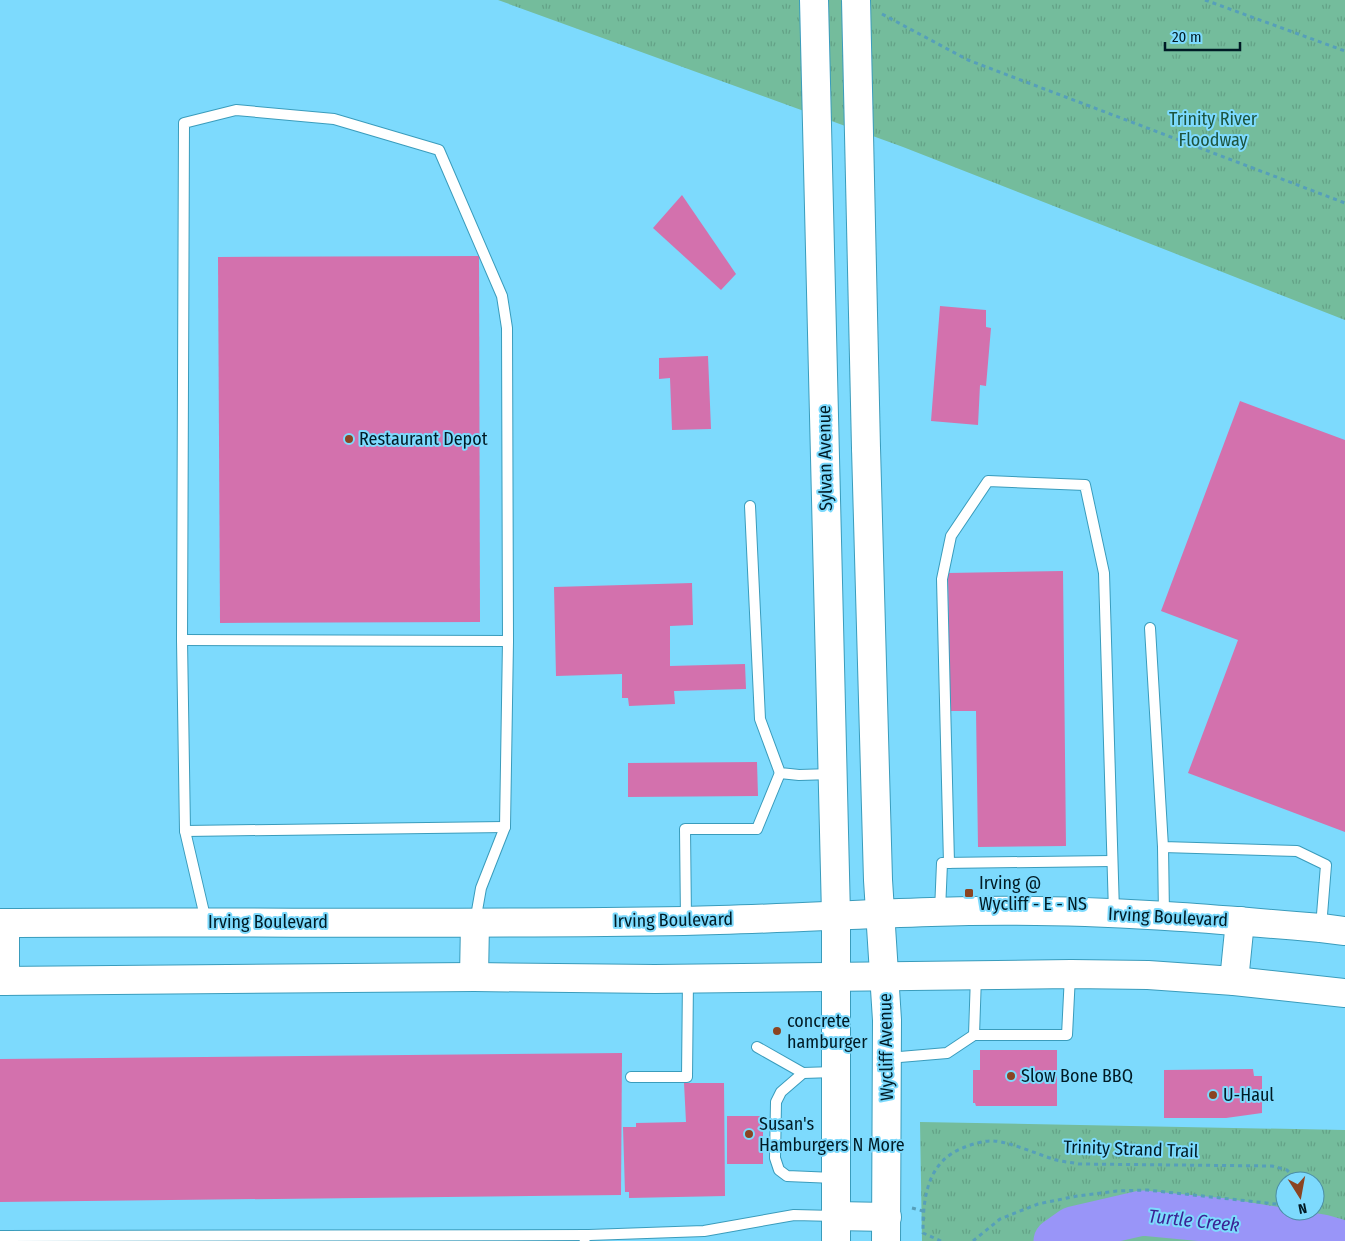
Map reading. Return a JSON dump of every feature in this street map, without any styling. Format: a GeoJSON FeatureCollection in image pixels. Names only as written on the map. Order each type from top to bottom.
{"type":"FeatureCollection","features":[{"type":"Feature","properties":{"kind":"main road","name":"Sylvan Avenue"},"geometry":{"type":"LineString","coordinates":[[814,0],[836,915]]}},
{"type":"Feature","properties":{"kind":"main road"},"geometry":{"type":"LineString","coordinates":[[856,0],[866,448],[880,914]]}},
{"type":"Feature","properties":{"kind":"main road","name":"Irving Boulevard"},"geometry":{"type":"LineString","coordinates":[[3,923],[686,921],[940,912],[1034,911],[1164,915],[1333,930]]}},
{"type":"Feature","properties":{"kind":"main road","name":"Wycliff Avenue"},"geometry":{"type":"LineString","coordinates":[[880,914],[888,1020],[886,1229]]}},
{"type":"Feature","properties":{"kind":"main road"},"geometry":{"type":"LineString","coordinates":[[836,915],[836,1228],[886,1229]]}},
{"type":"Feature","properties":{"kind":"main road"},"geometry":{"type":"LineString","coordinates":[[1234,981],[1240,921]]}},
{"type":"Feature","properties":{"kind":"main road"},"geometry":{"type":"LineString","coordinates":[[3,923],[3,981],[474,977],[884,977],[1070,974],[1148,975],[1234,981],[1345,993]]}},
{"type":"Feature","properties":{"kind":"main road"},"geometry":{"type":"LineString","coordinates":[[474,977],[475,923]]}},
{"type":"Feature","properties":{"kind":"lane"},"geometry":{"type":"LineString","coordinates":[[206,921],[185,831],[182,640],[184,123],[236,110],[334,119],[439,150],[502,296],[506,320],[508,641],[505,827],[482,888],[475,923]]}},
{"type":"Feature","properties":{"kind":"lane"},"geometry":{"type":"LineString","coordinates":[[949,863],[942,579],[951,536],[988,481],[1085,485],[1104,573],[1114,913]]}},
{"type":"Feature","properties":{"kind":"lane"},"geometry":{"type":"LineString","coordinates":[[686,921],[685,829],[757,829],[780,773],[760,718],[750,506]]}},
{"type":"Feature","properties":{"kind":"lane"},"geometry":{"type":"LineString","coordinates":[[1150,628],[1163,847],[1164,915]]}},
{"type":"Feature","properties":{"kind":"lane"},"geometry":{"type":"LineString","coordinates":[[182,640],[508,641]]}},
{"type":"Feature","properties":{"kind":"lane"},"geometry":{"type":"LineString","coordinates":[[780,773],[799,775],[832,774]]}},
{"type":"Feature","properties":{"kind":"lane"},"geometry":{"type":"LineString","coordinates":[[185,831],[505,827]]}},
{"type":"Feature","properties":{"kind":"lane"},"geometry":{"type":"LineString","coordinates":[[1163,847],[1297,852],[1326,866],[1333,930]]}},
{"type":"Feature","properties":{"kind":"lane"},"geometry":{"type":"LineString","coordinates":[[940,912],[942,863],[1112,861]]}},
{"type":"Feature","properties":{"kind":"lane"},"geometry":{"type":"LineString","coordinates":[[887,1058],[947,1053],[974,1035],[1067,1035],[1070,974]]}},
{"type":"Feature","properties":{"kind":"lane"},"geometry":{"type":"LineString","coordinates":[[974,1035],[976,976]]}},
{"type":"Feature","properties":{"kind":"lane"},"geometry":{"type":"LineString","coordinates":[[631,1077],[687,1077],[688,978]]}},
{"type":"Feature","properties":{"kind":"lane"},"geometry":{"type":"LineString","coordinates":[[757,1047],[803,1073],[835,1072]]}},
{"type":"Feature","properties":{"kind":"lane"},"geometry":{"type":"LineString","coordinates":[[803,1073],[781,1092],[776,1102],[776,1158],[779,1170],[787,1176],[835,1178]]}},
{"type":"Feature","properties":{"kind":"lane"},"geometry":{"type":"LineString","coordinates":[[0,1236],[589,1235],[704,1231],[794,1215],[836,1228]]}},
{"type":"Feature","properties":{"kind":"lane"},"geometry":{"type":"LineString","coordinates":[[579,1241],[589,1235]]}},
{"type":"Feature","properties":{"kind":"path"},"geometry":{"type":"LineString","coordinates":[[1205,0],[1345,51]]}},
{"type":"Feature","properties":{"kind":"path"},"geometry":{"type":"LineString","coordinates":[[881,14],[968,60],[1345,203]]}},
{"type":"Feature","properties":{"kind":"path","name":"Trinity Strand Trail"},"geometry":{"type":"LineString","coordinates":[[941,1241],[923,1233],[923,1211],[928,1185],[937,1166],[952,1152],[974,1144],[995,1141],[1055,1160],[1079,1164],[1272,1166],[1288,1171]]}},
{"type":"Feature","properties":{"kind":"path"},"geometry":{"type":"LineString","coordinates":[[973,1241],[1000,1219],[1038,1204],[1077,1196],[1117,1191],[1147,1190],[1275,1206]]}},
{"type":"Feature","properties":{"kind":"green space","name":"Trinity River Floodway"},"geometry":{"type":"Polygon","coordinates":[[[498,0],[1345,0],[1345,320],[903,147],[498,0]]]}},
{"type":"Feature","properties":{"kind":"green space"},"geometry":{"type":"Polygon","coordinates":[[[920,1122],[1345,1130],[1345,1241],[922,1241],[920,1122]]]}},
{"type":"Feature","properties":{"kind":"building"},"geometry":{"type":"Polygon","coordinates":[[[682,195],[736,274],[721,290],[653,228],[682,195]]]}},
{"type":"Feature","properties":{"kind":"building","name":"Restaurant Depot"},"geometry":{"type":"Polygon","coordinates":[[[479,256],[480,622],[220,623],[218,257],[479,256]]]}},
{"type":"Feature","properties":{"kind":"building"},"geometry":{"type":"Polygon","coordinates":[[[940,306],[986,310],[986,327],[991,328],[986,386],[980,385],[978,425],[931,421],[940,306]]]}},
{"type":"Feature","properties":{"kind":"building"},"geometry":{"type":"Polygon","coordinates":[[[708,356],[711,429],[672,430],[670,378],[659,379],[659,358],[708,356]]]}},
{"type":"Feature","properties":{"kind":"building"},"geometry":{"type":"Polygon","coordinates":[[[1240,401],[1345,440],[1345,832],[1188,773],[1238,640],[1161,611],[1240,401]]]}},
{"type":"Feature","properties":{"kind":"building"},"geometry":{"type":"Polygon","coordinates":[[[1063,571],[1066,846],[978,847],[976,711],[950,711],[948,573],[1063,571]]]}},
{"type":"Feature","properties":{"kind":"building"},"geometry":{"type":"Polygon","coordinates":[[[692,583],[693,625],[670,626],[670,666],[745,664],[746,689],[674,691],[675,704],[629,706],[628,698],[622,698],[622,674],[556,676],[554,587],[692,583]]]}},
{"type":"Feature","properties":{"kind":"building"},"geometry":{"type":"Polygon","coordinates":[[[757,762],[758,796],[628,797],[628,763],[757,762]]]}},
{"type":"Feature","properties":{"kind":"building"},"geometry":{"type":"Polygon","coordinates":[[[980,1050],[1057,1050],[1057,1106],[976,1106],[973,1103],[973,1070],[980,1070],[980,1050]]]}},
{"type":"Feature","properties":{"kind":"building"},"geometry":{"type":"Polygon","coordinates":[[[622,1053],[621,1195],[0,1202],[0,1059],[622,1053]]]}},
{"type":"Feature","properties":{"kind":"building","name":"U-Haul"},"geometry":{"type":"Polygon","coordinates":[[[1253,1069],[1254,1076],[1262,1076],[1262,1113],[1226,1118],[1164,1118],[1164,1070],[1253,1069]]]}},
{"type":"Feature","properties":{"kind":"building"},"geometry":{"type":"Polygon","coordinates":[[[684,1083],[724,1083],[725,1196],[629,1198],[629,1192],[625,1192],[623,1127],[636,1127],[636,1123],[686,1122],[684,1083]]]}},
{"type":"Feature","properties":{"kind":"building"},"geometry":{"type":"Polygon","coordinates":[[[727,1116],[763,1116],[763,1164],[727,1164],[727,1116]]]}},
{"type":"Feature","properties":{"kind":"waterway","name":"Turtle Creek"},"geometry":{"type":"LineString","coordinates":[[1056,1241],[1073,1229],[1142,1213],[1225,1221],[1336,1241]]}},
{"type":"Feature","properties":{"kind":"place","name":"Restaurant Depot"},"geometry":{"type":"Point","coordinates":[349,439]}},
{"type":"Feature","properties":{"kind":"place","name":"Irving @ Wycliff - E - NS"},"geometry":{"type":"Point","coordinates":[969,893]}},
{"type":"Feature","properties":{"kind":"place","name":"concrete hamburger"},"geometry":{"type":"Point","coordinates":[777,1031]}},
{"type":"Feature","properties":{"kind":"place","name":"Slow Bone BBQ"},"geometry":{"type":"Point","coordinates":[1011,1076]}},
{"type":"Feature","properties":{"kind":"place","name":"U-Haul"},"geometry":{"type":"Point","coordinates":[1213,1095]}},
{"type":"Feature","properties":{"kind":"place","name":"Susan's Hamburgers N More"},"geometry":{"type":"Point","coordinates":[749,1134]}}]}
